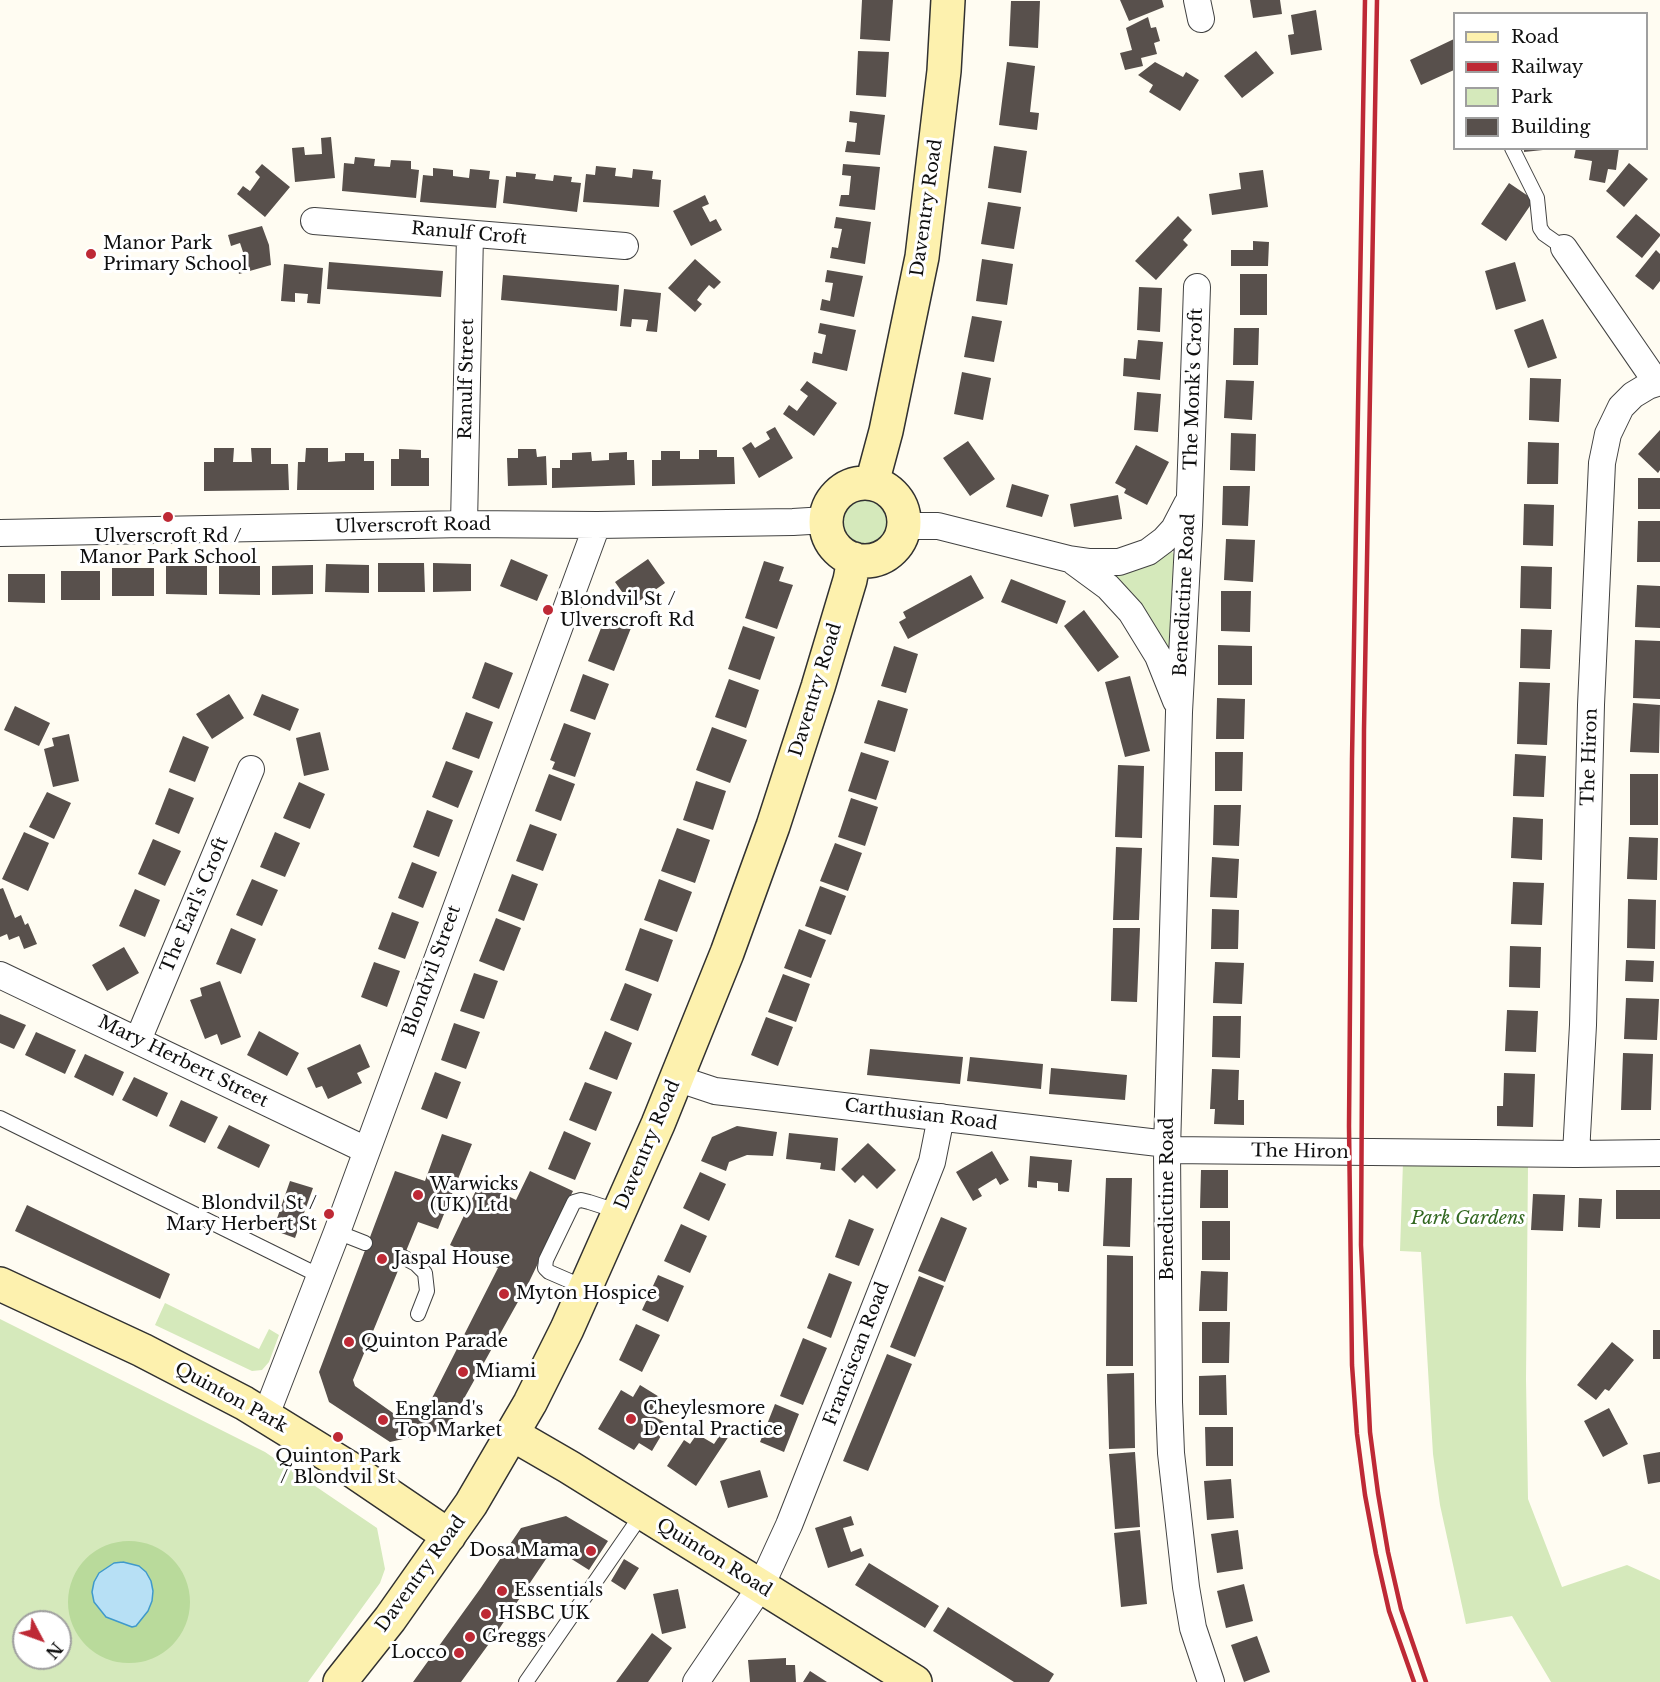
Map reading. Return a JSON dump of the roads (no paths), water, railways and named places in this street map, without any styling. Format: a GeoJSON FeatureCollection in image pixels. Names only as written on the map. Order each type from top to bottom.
{"type":"FeatureCollection","features":[{"type":"Feature","properties":{"kind":"street","name":"Daventry Road"},"geometry":{"type":"LineString","coordinates":[[872,483],[891,413],[922,256],[944,71],[948,0]]}},
{"type":"Feature","properties":{"kind":"street","name":"Ranulf Croft"},"geometry":{"type":"LineString","coordinates":[[314,221],[625,246]]}},
{"type":"Feature","properties":{"kind":"street","name":"Ranulf Street"},"geometry":{"type":"LineString","coordinates":[[464,524],[470,234]]}},
{"type":"Feature","properties":{"kind":"street"},"geometry":{"type":"LineString","coordinates":[[1564,248],[1658,383]]}},
{"type":"Feature","properties":{"kind":"street","name":"The Monk's Croft"},"geometry":{"type":"LineString","coordinates":[[1190,491],[1197,287]]}},
{"type":"Feature","properties":{"kind":"street","name":"The Hiron"},"geometry":{"type":"LineString","coordinates":[[1576,1154],[1583,1025],[1591,705],[1602,463],[1608,435],[1621,407],[1633,395],[1658,383]]}},
{"type":"Feature","properties":{"kind":"street"},"geometry":{"type":"LineString","coordinates":[[872,483],[882,486],[897,498],[904,516],[903,529],[898,543],[889,553],[873,560],[854,560],[842,554],[828,534],[826,520],[829,507],[839,492],[855,484],[872,483]]}},
{"type":"Feature","properties":{"kind":"street","name":"Benedictine Road"},"geometry":{"type":"LineString","coordinates":[[903,529],[914,526],[938,526],[1049,552],[1069,559],[1119,562],[1148,552],[1174,529],[1187,505],[1190,491]]}},
{"type":"Feature","properties":{"kind":"street","name":"Benedictine Road"},"geometry":{"type":"LineString","coordinates":[[1190,491],[1179,712],[1167,1147],[1169,1436],[1186,1587],[1193,1628],[1211,1682]]}},
{"type":"Feature","properties":{"kind":"street","name":"Ulverscroft Road"},"geometry":{"type":"LineString","coordinates":[[0,533],[826,520]]}},
{"type":"Feature","properties":{"kind":"street","name":"Blondvil Street"},"geometry":{"type":"LineString","coordinates":[[266,1415],[337,1232],[597,525]]}},
{"type":"Feature","properties":{"kind":"street","name":"Benedictine Road"},"geometry":{"type":"LineString","coordinates":[[1069,559],[1095,575],[1131,612],[1167,674],[1179,712]]}},
{"type":"Feature","properties":{"kind":"street","name":"Daventry Road"},"geometry":{"type":"LineString","coordinates":[[340,1682],[390,1619],[476,1495],[548,1370],[586,1288],[620,1212],[727,953],[773,826],[818,687],[854,560]]}},
{"type":"Feature","properties":{"kind":"street","name":"The Earl's Croft"},"geometry":{"type":"LineString","coordinates":[[138,1040],[251,769]]}},
{"type":"Feature","properties":{"kind":"street","name":"Mary Herbert Street"},"geometry":{"type":"LineString","coordinates":[[0,975],[366,1150]]}},
{"type":"Feature","properties":{"kind":"street","name":"Carthusian Road"},"geometry":{"type":"LineString","coordinates":[[676,1078],[715,1091],[941,1117],[1167,1147]]}},
{"type":"Feature","properties":{"kind":"street","name":"Franciscan Road"},"geometry":{"type":"LineString","coordinates":[[696,1682],[761,1586],[789,1525],[933,1162],[941,1117]]}},
{"type":"Feature","properties":{"kind":"street","name":"The Hiron"},"geometry":{"type":"LineString","coordinates":[[1167,1147],[1576,1154],[1660,1153]]}},
{"type":"Feature","properties":{"kind":"street","name":"Quinton Park"},"geometry":{"type":"LineString","coordinates":[[0,1284],[142,1350],[266,1415],[449,1536]]}},
{"type":"Feature","properties":{"kind":"street","name":"Quinton Road"},"geometry":{"type":"LineString","coordinates":[[512,1434],[915,1682]]}},
{"type":"Feature","properties":{"kind":"lane"},"geometry":{"type":"LineString","coordinates":[[1513,150],[1537,198],[1540,228],[1544,234],[1564,248]]}},
{"type":"Feature","properties":{"kind":"lane"},"geometry":{"type":"LineString","coordinates":[[0,1118],[320,1276]]}},
{"type":"Feature","properties":{"kind":"lane"},"geometry":{"type":"LineString","coordinates":[[586,1288],[549,1272],[545,1268],[546,1260],[574,1202],[581,1200],[620,1212]]}},
{"type":"Feature","properties":{"kind":"lane"},"geometry":{"type":"LineString","coordinates":[[337,1232],[365,1244]]}},
{"type":"Feature","properties":{"kind":"lane"},"geometry":{"type":"LineString","coordinates":[[403,1257],[416,1264],[425,1273],[427,1291],[418,1314]]}},
{"type":"Feature","properties":{"kind":"lane"},"geometry":{"type":"LineString","coordinates":[[526,1682],[642,1514]]}},
{"type":"Feature","properties":{"kind":"water"},"geometry":{"type":"Polygon","coordinates":[[[123,1562],[139,1566],[146,1572],[153,1591],[148,1611],[136,1626],[132,1627],[106,1617],[94,1602],[92,1592],[99,1573],[114,1563],[123,1562]]]}},
{"type":"Feature","properties":{"kind":"railway"},"geometry":{"type":"LineString","coordinates":[[1365,0],[1352,758],[1349,1126],[1352,1365],[1357,1434],[1376,1554],[1389,1611],[1414,1682]]}},
{"type":"Feature","properties":{"kind":"railway"},"geometry":{"type":"LineString","coordinates":[[1377,0],[1364,729],[1361,1245],[1370,1432],[1378,1493],[1401,1609],[1426,1682]]}},
{"type":"Feature","properties":{"kind":"place","name":"Manor Park Primary School"},"geometry":{"type":"Point","coordinates":[91,254]}},
{"type":"Feature","properties":{"kind":"place","name":"Ulverscroft Rd / Manor Park School"},"geometry":{"type":"Point","coordinates":[168,517]}},
{"type":"Feature","properties":{"kind":"place","name":"Blondvil St / Ulverscroft Rd"},"geometry":{"type":"Point","coordinates":[548,610]}},
{"type":"Feature","properties":{"kind":"place","name":"Warwicks (UK) Ltd"},"geometry":{"type":"Point","coordinates":[418,1195]}},
{"type":"Feature","properties":{"kind":"place","name":"Blondvil St / Mary Herbert St"},"geometry":{"type":"Point","coordinates":[329,1214]}},
{"type":"Feature","properties":{"kind":"place","name":"Jaspal House"},"geometry":{"type":"Point","coordinates":[382,1259]}},
{"type":"Feature","properties":{"kind":"place","name":"Myton Hospice"},"geometry":{"type":"Point","coordinates":[504,1294]}},
{"type":"Feature","properties":{"kind":"place","name":"Quinton Parade"},"geometry":{"type":"Point","coordinates":[349,1342]}},
{"type":"Feature","properties":{"kind":"place","name":"Miami"},"geometry":{"type":"Point","coordinates":[463,1372]}},
{"type":"Feature","properties":{"kind":"place","name":"Cheylesmore Dental Practice"},"geometry":{"type":"Point","coordinates":[631,1419]}},
{"type":"Feature","properties":{"kind":"place","name":"England's Top Market"},"geometry":{"type":"Point","coordinates":[383,1420]}},
{"type":"Feature","properties":{"kind":"place","name":"Quinton Park / Blondvil St"},"geometry":{"type":"Point","coordinates":[338,1437]}},
{"type":"Feature","properties":{"kind":"place","name":"Dosa Mama"},"geometry":{"type":"Point","coordinates":[591,1551]}},
{"type":"Feature","properties":{"kind":"place","name":"Essentials"},"geometry":{"type":"Point","coordinates":[502,1591]}},
{"type":"Feature","properties":{"kind":"place","name":"HSBC UK"},"geometry":{"type":"Point","coordinates":[486,1614]}},
{"type":"Feature","properties":{"kind":"place","name":"Greggs"},"geometry":{"type":"Point","coordinates":[470,1637]}},
{"type":"Feature","properties":{"kind":"place","name":"Locco"},"geometry":{"type":"Point","coordinates":[459,1653]}},
{"type":"Feature","properties":{"kind":"park label","name":"Park Gardens"},"geometry":{"type":"Point","coordinates":[1468,1219]}}]}
